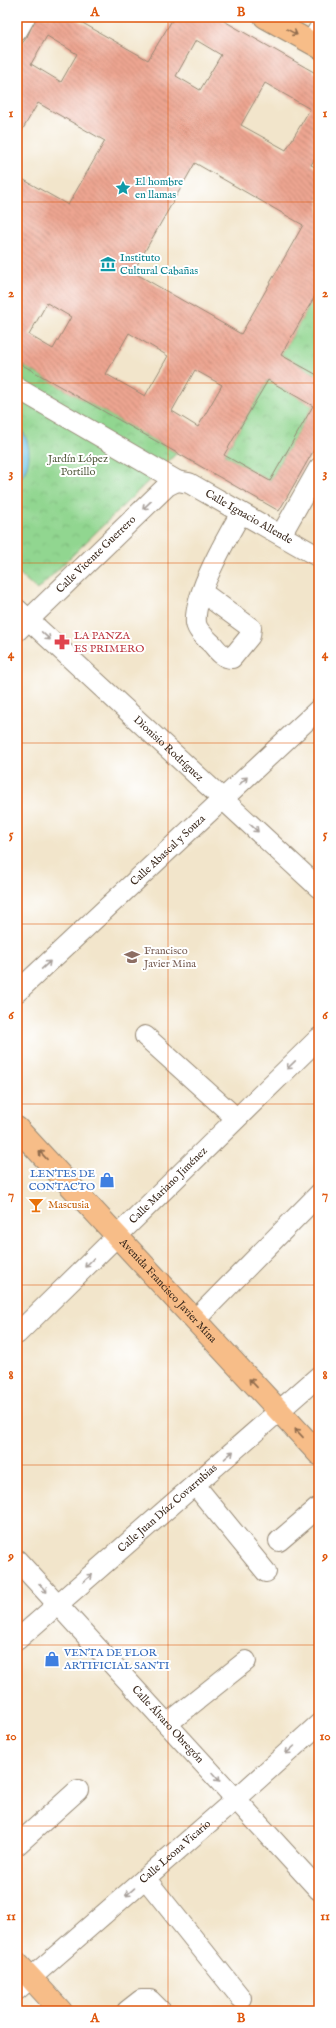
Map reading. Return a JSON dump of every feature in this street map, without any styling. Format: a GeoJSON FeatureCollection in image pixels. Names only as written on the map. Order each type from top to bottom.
{"type":"FeatureCollection","features":[{"type":"Feature","properties":{"kind":"main road"},"geometry":{"type":"LineString","coordinates":[[265,17],[316,40]]}},
{"type":"Feature","properties":{"kind":"main road","name":"Avenida Francisco Javier Mina"},"geometry":{"type":"LineString","coordinates":[[17,1128],[319,1454]]}},
{"type":"Feature","properties":{"kind":"main road"},"geometry":{"type":"LineString","coordinates":[[22,1977],[61,2011]]}},
{"type":"Feature","properties":{"kind":"street"},"geometry":{"type":"LineString","coordinates":[[17,31],[25,17]]}},
{"type":"Feature","properties":{"kind":"street","name":"Calle Ignacio Allende"},"geometry":{"type":"LineString","coordinates":[[17,388],[177,481],[189,483],[319,557]]}},
{"type":"Feature","properties":{"kind":"street"},"geometry":{"type":"LineString","coordinates":[[280,535],[319,468]]}},
{"type":"Feature","properties":{"kind":"street","name":"Calle Vicente Guerrero"},"geometry":{"type":"LineString","coordinates":[[21,620],[167,486],[177,481]]}},
{"type":"Feature","properties":{"kind":"street"},"geometry":{"type":"LineString","coordinates":[[202,592],[218,553],[241,513]]}},
{"type":"Feature","properties":{"kind":"street","name":"Dionisio Rodríguez"},"geometry":{"type":"LineString","coordinates":[[21,620],[223,800],[319,888]]}},
{"type":"Feature","properties":{"kind":"street","name":"Calle Abascal y Souza"},"geometry":{"type":"LineString","coordinates":[[17,992],[319,709]]}},
{"type":"Feature","properties":{"kind":"street"},"geometry":{"type":"LineString","coordinates":[[145,1036],[236,1118]]}},
{"type":"Feature","properties":{"kind":"street","name":"Calle Mariano Jiménez"},"geometry":{"type":"LineString","coordinates":[[17,1334],[319,1038]]}},
{"type":"Feature","properties":{"kind":"street"},"geometry":{"type":"LineString","coordinates":[[194,1320],[319,1194]]}},
{"type":"Feature","properties":{"kind":"street","name":"Calle Juan Díaz Covarrubias"},"geometry":{"type":"LineString","coordinates":[[17,1640],[195,1484],[280,1412],[319,1376]]}},
{"type":"Feature","properties":{"kind":"street"},"geometry":{"type":"LineString","coordinates":[[195,1484],[266,1572]]}},
{"type":"Feature","properties":{"kind":"street"},"geometry":{"type":"LineString","coordinates":[[279,1541],[319,1507]]}},
{"type":"Feature","properties":{"kind":"street","name":"Calle Álvaro Obregón"},"geometry":{"type":"LineString","coordinates":[[17,1560],[319,1890]]}},
{"type":"Feature","properties":{"kind":"street"},"geometry":{"type":"LineString","coordinates":[[167,1724],[246,1660]]}},
{"type":"Feature","properties":{"kind":"street","name":"Calle Leona Vicario"},"geometry":{"type":"LineString","coordinates":[[22,1977],[145,1878],[319,1724]]}},
{"type":"Feature","properties":{"kind":"street"},"geometry":{"type":"LineString","coordinates":[[17,1845],[78,1790]]}},
{"type":"Feature","properties":{"kind":"street"},"geometry":{"type":"LineString","coordinates":[[145,1878],[241,1998]]}},
{"type":"Feature","properties":{"kind":"street"},"geometry":{"type":"LineString","coordinates":[[128,2011],[141,2000],[150,2000],[161,2011]]}},
{"type":"Feature","properties":{"kind":"green space"},"geometry":{"type":"Polygon","coordinates":[[[319,289],[319,376],[281,355],[319,289]]]}},
{"type":"Feature","properties":{"kind":"green space","name":"Jardín López Portillo"},"geometry":{"type":"Polygon","coordinates":[[[17,362],[177,453],[37,590],[17,571],[17,362]]]}},
{"type":"Feature","properties":{"kind":"green space"},"geometry":{"type":"Polygon","coordinates":[[[268,380],[313,406],[270,481],[224,455],[268,380]]]}},
{"type":"Feature","properties":{"kind":"water"},"geometry":{"type":"Polygon","coordinates":[[[17,425],[26,438],[29,454],[26,469],[17,482],[17,425]]]}},
{"type":"Feature","properties":{"kind":"building","name":"Instituto Cultural Cabañas"},"geometry":{"type":"Polygon","coordinates":[[[36,17],[72,17],[148,60],[174,17],[217,17],[319,75],[319,152],[311,165],[319,169],[319,289],[281,355],[319,376],[319,441],[279,511],[17,362],[17,176],[68,205],[105,141],[38,103],[17,139],[17,50],[27,37],[36,17]],[[47,36],[31,64],[61,82],[77,54],[47,36]],[[196,40],[176,76],[200,90],[221,55],[196,40]],[[265,83],[241,125],[286,150],[310,109],[265,83]],[[195,163],[133,272],[241,334],[303,225],[195,163]],[[47,303],[29,335],[53,349],[71,317],[47,303]],[[129,333],[106,374],[145,396],[168,356],[129,333]],[[195,370],[172,411],[198,427],[222,385],[195,370]],[[268,380],[224,455],[270,481],[313,406],[268,380]]]}},
{"type":"Feature","properties":{"kind":"place","name":"El hombre en llamas"},"geometry":{"type":"Point","coordinates":[123,188]}},
{"type":"Feature","properties":{"kind":"place","name":"Instituto Cultural Cabañas"},"geometry":{"type":"Point","coordinates":[108,264]}},
{"type":"Feature","properties":{"kind":"place","name":"LA PANZA ES PRIMERO"},"geometry":{"type":"Point","coordinates":[62,642]}},
{"type":"Feature","properties":{"kind":"place","name":"Francisco Javier Mina"},"geometry":{"type":"Point","coordinates":[132,957]}},
{"type":"Feature","properties":{"kind":"place","name":"LENTES DE CONTACTO"},"geometry":{"type":"Point","coordinates":[107,1180]}},
{"type":"Feature","properties":{"kind":"place","name":"Mascusia"},"geometry":{"type":"Point","coordinates":[36,1205]}},
{"type":"Feature","properties":{"kind":"place","name":"VENTA DE FLOR ARTIFICIAL SANTI"},"geometry":{"type":"Point","coordinates":[52,1659]}}]}
